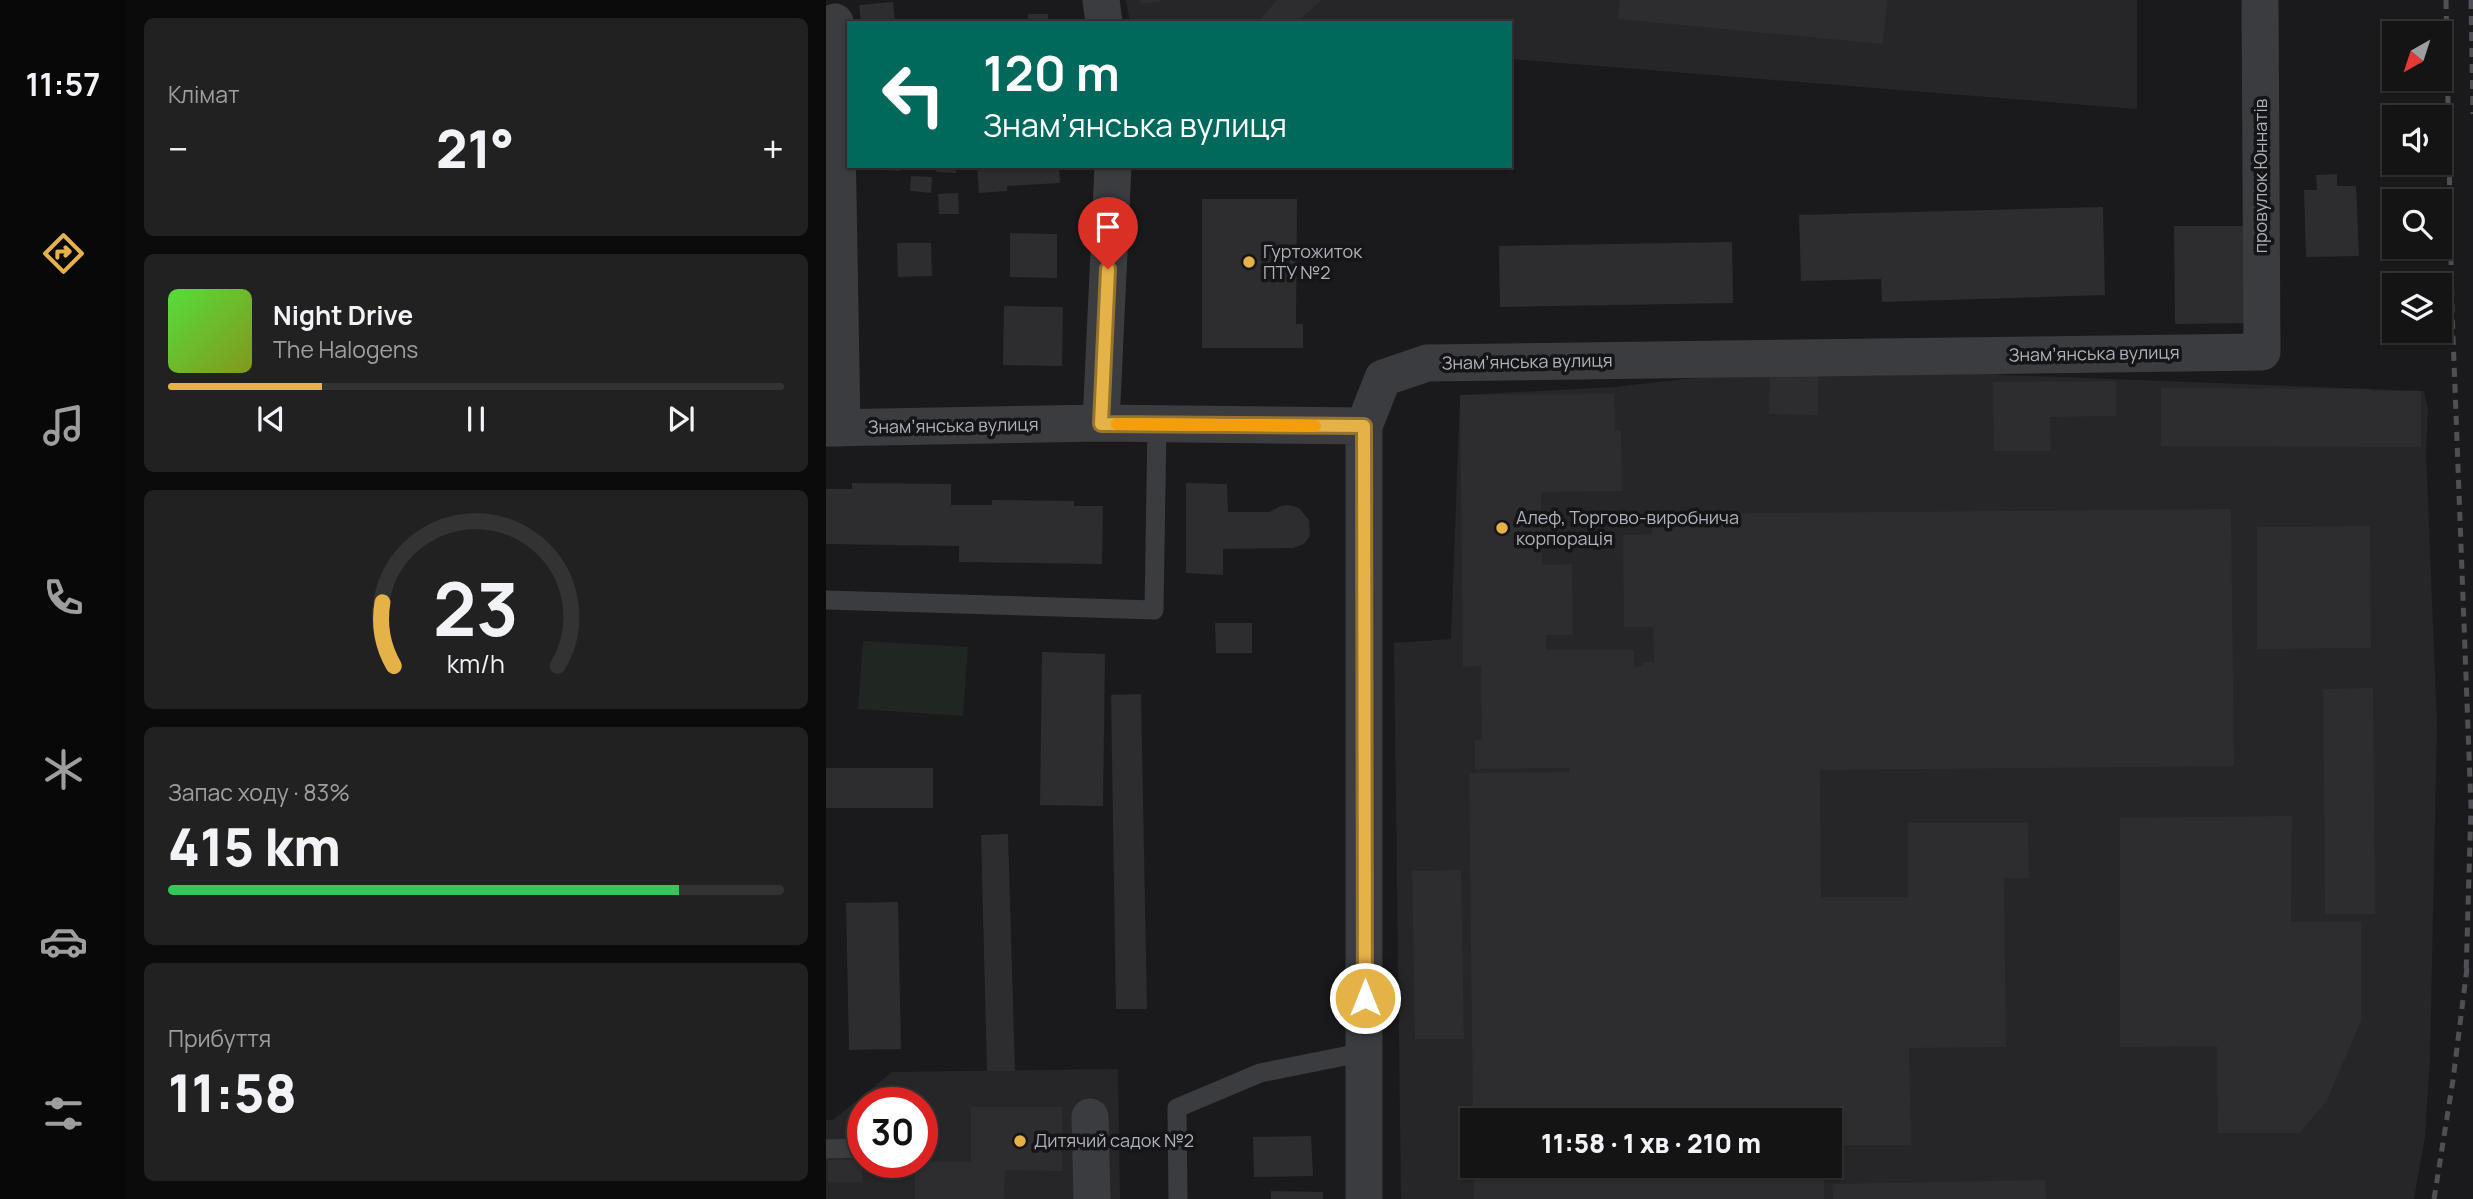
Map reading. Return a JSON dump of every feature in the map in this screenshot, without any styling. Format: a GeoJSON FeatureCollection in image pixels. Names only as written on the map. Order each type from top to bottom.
{"type":"FeatureCollection","features":[{"type":"Feature","properties":{"kind":"street"},"geometry":{"type":"LineString","coordinates":[[1101,0],[1104,21]]}},
{"type":"Feature","properties":{"kind":"street","name":"провулок Юннатів"},"geometry":{"type":"LineString","coordinates":[[2260,0],[2262,352]]}},
{"type":"Feature","properties":{"kind":"street"},"geometry":{"type":"LineString","coordinates":[[834,428],[835,22]]}},
{"type":"Feature","properties":{"kind":"street"},"geometry":{"type":"LineString","coordinates":[[1101,424],[1113,168]]}},
{"type":"Feature","properties":{"kind":"street","name":"Знамʼянська вулиця"},"geometry":{"type":"LineString","coordinates":[[834,428],[1101,424],[1364,426],[1383,379],[1427,363],[2262,352]]}},
{"type":"Feature","properties":{"kind":"street"},"geometry":{"type":"LineString","coordinates":[[1364,426],[1364,1199]]}},
{"type":"Feature","properties":{"kind":"street"},"geometry":{"type":"LineString","coordinates":[[1090,1117],[1092,1199]]}},
{"type":"Feature","properties":{"kind":"lane"},"geometry":{"type":"LineString","coordinates":[[826,600],[1154,610],[1157,424]]}},
{"type":"Feature","properties":{"kind":"lane"},"geometry":{"type":"LineString","coordinates":[[1178,1199],[1177,1108],[1260,1073],[1364,1052]]}},
{"type":"Feature","properties":{"kind":"lane"},"geometry":{"type":"LineString","coordinates":[[826,1149],[847,1148]]}},
{"type":"Feature","properties":{"kind":"shaded area"},"geometry":{"type":"Polygon","coordinates":[[[1126,0],[2137,0],[2137,109],[1512,59],[1512,21],[1130,21],[1126,0]]]}},
{"type":"Feature","properties":{"kind":"shaded area"},"geometry":{"type":"Polygon","coordinates":[[[1922,368],[2003,375],[2424,391],[2428,410],[2426,453],[2437,724],[2430,1056],[2425,1137],[2414,1199],[1401,1199],[1394,643],[1451,639],[1460,395],[1614,387],[1757,371],[1922,368]]]}},
{"type":"Feature","properties":{"kind":"shaded area"},"geometry":{"type":"Polygon","coordinates":[[[863,641],[968,647],[963,716],[858,709],[863,641]]]}},
{"type":"Feature","properties":{"kind":"shaded area","name":"Дитячий садок №2"},"geometry":{"type":"Polygon","coordinates":[[[1118,1069],[1120,1199],[826,1199],[826,1120],[833,1120],[847,1109],[847,1178],[938,1178],[938,1087],[874,1087],[892,1072],[1118,1069]]]}},
{"type":"Feature","properties":{"kind":"building"},"geometry":{"type":"Polygon","coordinates":[[[1139,0],[1160,0],[1160,2],[1140,4],[1139,0]]]}},
{"type":"Feature","properties":{"kind":"building"},"geometry":{"type":"Polygon","coordinates":[[[1277,0],[1322,0],[1297,21],[1259,21],[1277,0]]]}},
{"type":"Feature","properties":{"kind":"building"},"geometry":{"type":"Polygon","coordinates":[[[1620,0],[1887,0],[1883,44],[1618,19],[1620,0]]]}},
{"type":"Feature","properties":{"kind":"building"},"geometry":{"type":"Polygon","coordinates":[[[893,2],[895,21],[861,21],[859,5],[893,2]]]}},
{"type":"Feature","properties":{"kind":"building"},"geometry":{"type":"Polygon","coordinates":[[[1028,14],[1048,14],[1048,21],[1028,21],[1028,14]]]}},
{"type":"Feature","properties":{"kind":"building"},"geometry":{"type":"Polygon","coordinates":[[[858,168],[901,168],[900,171],[858,168]]]}},
{"type":"Feature","properties":{"kind":"building"},"geometry":{"type":"Polygon","coordinates":[[[937,168],[956,168],[956,173],[936,172],[937,168]]]}},
{"type":"Feature","properties":{"kind":"building"},"geometry":{"type":"Polygon","coordinates":[[[977,168],[1059,168],[1060,183],[1007,186],[1007,191],[979,193],[977,168]]]}},
{"type":"Feature","properties":{"kind":"building"},"geometry":{"type":"Polygon","coordinates":[[[2337,174],[2337,186],[2356,186],[2359,256],[2306,257],[2304,190],[2317,190],[2316,175],[2337,174]]]}},
{"type":"Feature","properties":{"kind":"building"},"geometry":{"type":"Polygon","coordinates":[[[911,176],[932,177],[931,193],[910,191],[911,176]]]}},
{"type":"Feature","properties":{"kind":"building"},"geometry":{"type":"Polygon","coordinates":[[[958,193],[959,214],[939,214],[938,194],[958,193]]]}},
{"type":"Feature","properties":{"kind":"building","name":"Гуртожиток ПТУ №2"},"geometry":{"type":"Polygon","coordinates":[[[1202,199],[1297,199],[1296,324],[1303,324],[1303,348],[1202,348],[1202,199]]]}},
{"type":"Feature","properties":{"kind":"building"},"geometry":{"type":"Polygon","coordinates":[[[2103,207],[2105,295],[1882,302],[1881,279],[1801,281],[1799,215],[2103,207]]]}},
{"type":"Feature","properties":{"kind":"building"},"geometry":{"type":"Polygon","coordinates":[[[2174,226],[2248,226],[2249,323],[2175,324],[2174,226]]]}},
{"type":"Feature","properties":{"kind":"building"},"geometry":{"type":"Polygon","coordinates":[[[1010,233],[1057,234],[1057,278],[1010,277],[1010,233]]]}},
{"type":"Feature","properties":{"kind":"building"},"geometry":{"type":"Polygon","coordinates":[[[1732,242],[1733,303],[1500,307],[1499,246],[1732,242]]]}},
{"type":"Feature","properties":{"kind":"building"},"geometry":{"type":"Polygon","coordinates":[[[897,243],[931,243],[932,276],[898,277],[897,243]]]}},
{"type":"Feature","properties":{"kind":"building"},"geometry":{"type":"Polygon","coordinates":[[[1004,306],[1063,307],[1062,366],[1003,365],[1004,306]]]}},
{"type":"Feature","properties":{"kind":"building"},"geometry":{"type":"Polygon","coordinates":[[[1770,373],[1818,373],[1818,415],[1769,414],[1770,373]]]}},
{"type":"Feature","properties":{"kind":"building"},"geometry":{"type":"Polygon","coordinates":[[[2116,381],[2116,416],[2050,417],[2051,451],[1994,451],[1993,382],[2116,381]]]}},
{"type":"Feature","properties":{"kind":"building"},"geometry":{"type":"Polygon","coordinates":[[[2161,388],[2421,391],[2421,447],[2161,446],[2161,388]]]}},
{"type":"Feature","properties":{"kind":"building"},"geometry":{"type":"Polygon","coordinates":[[[1614,394],[1615,431],[1621,431],[1622,491],[1541,492],[1542,565],[1572,564],[1573,635],[1546,635],[1546,650],[1634,650],[1634,667],[1643,666],[1643,662],[1654,662],[1653,627],[1624,627],[1623,535],[1652,534],[1652,514],[2231,509],[2234,766],[1820,770],[1821,897],[1908,897],[1908,823],[2028,823],[2029,878],[2004,878],[2006,1047],[1909,1048],[1911,1145],[1842,1145],[1842,1108],[1473,1108],[1469,773],[1569,772],[1569,768],[1475,769],[1475,740],[1482,740],[1481,666],[1463,667],[1460,395],[1614,394]]]}},
{"type":"Feature","properties":{"kind":"building"},"geometry":{"type":"Polygon","coordinates":[[[852,483],[951,484],[951,505],[992,505],[992,500],[1074,501],[1074,506],[1103,506],[1102,564],[959,562],[959,546],[826,544],[826,489],[852,489],[852,483]]]}},
{"type":"Feature","properties":{"kind":"building"},"geometry":{"type":"Polygon","coordinates":[[[1186,483],[1227,484],[1228,512],[1269,512],[1289,505],[1299,508],[1309,520],[1310,536],[1304,544],[1293,548],[1223,549],[1223,575],[1186,573],[1186,483]]]}},
{"type":"Feature","properties":{"kind":"building"},"geometry":{"type":"Polygon","coordinates":[[[2370,526],[2371,648],[2257,649],[2257,527],[2370,526]]]}},
{"type":"Feature","properties":{"kind":"building"},"geometry":{"type":"Polygon","coordinates":[[[1215,623],[1252,623],[1252,653],[1216,653],[1215,623]]]}},
{"type":"Feature","properties":{"kind":"building"},"geometry":{"type":"Polygon","coordinates":[[[1042,652],[1105,654],[1103,806],[1040,805],[1042,652]]]}},
{"type":"Feature","properties":{"kind":"building"},"geometry":{"type":"Polygon","coordinates":[[[2373,688],[2375,914],[2325,914],[2323,689],[2373,688]]]}},
{"type":"Feature","properties":{"kind":"building"},"geometry":{"type":"Polygon","coordinates":[[[1141,694],[1147,1009],[1116,1009],[1111,695],[1141,694]]]}},
{"type":"Feature","properties":{"kind":"building"},"geometry":{"type":"Polygon","coordinates":[[[826,768],[933,768],[933,808],[826,808],[826,768]]]}},
{"type":"Feature","properties":{"kind":"building"},"geometry":{"type":"Polygon","coordinates":[[[2292,816],[2291,922],[2361,922],[2361,1021],[2326,1102],[2299,1133],[2218,1133],[2217,1046],[2120,1047],[2120,818],[2292,816]]]}},
{"type":"Feature","properties":{"kind":"building"},"geometry":{"type":"Polygon","coordinates":[[[1008,834],[1015,1071],[987,1071],[981,835],[1008,834]]]}},
{"type":"Feature","properties":{"kind":"building"},"geometry":{"type":"Polygon","coordinates":[[[1461,870],[1464,1039],[1415,1039],[1412,871],[1461,870]]]}},
{"type":"Feature","properties":{"kind":"building"},"geometry":{"type":"Polygon","coordinates":[[[898,902],[901,1049],[849,1050],[846,903],[898,902]]]}},
{"type":"Feature","properties":{"kind":"building"},"geometry":{"type":"Polygon","coordinates":[[[971,1107],[1062,1107],[1062,1171],[1005,1170],[1004,1199],[915,1199],[915,1178],[938,1178],[938,1162],[971,1162],[971,1107]]]}},
{"type":"Feature","properties":{"kind":"building"},"geometry":{"type":"Polygon","coordinates":[[[1311,1136],[1313,1176],[1254,1177],[1253,1137],[1311,1136]]]}},
{"type":"Feature","properties":{"kind":"building"},"geometry":{"type":"Polygon","coordinates":[[[847,1159],[847,1178],[862,1178],[862,1182],[828,1182],[828,1160],[847,1159]]]}},
{"type":"Feature","properties":{"kind":"building"},"geometry":{"type":"Polygon","coordinates":[[[1473,1178],[1824,1178],[1824,1199],[1474,1199],[1473,1178]]]}},
{"type":"Feature","properties":{"kind":"building"},"geometry":{"type":"Polygon","coordinates":[[[2045,1180],[2046,1199],[1833,1199],[1832,1184],[2045,1180]]]}},
{"type":"Feature","properties":{"kind":"building"},"geometry":{"type":"Polygon","coordinates":[[[1271,1191],[1323,1192],[1323,1199],[1271,1199],[1271,1191]]]}},
{"type":"Feature","properties":{"kind":"railway"},"geometry":{"type":"LineString","coordinates":[[2446,0],[2452,310],[2471,807],[2466,976]]}},
{"type":"Feature","properties":{"kind":"railway"},"geometry":{"type":"LineString","coordinates":[[2471,0],[2473,114]]}},
{"type":"Feature","properties":{"kind":"railway"},"geometry":{"type":"LineString","coordinates":[[2434,1199],[2467,968]]}},
{"type":"Feature","properties":{"kind":"slow traffic"},"geometry":{"type":"LineString","coordinates":[[1117,424],[1315,426]]}},
{"type":"Feature","properties":{"kind":"place","name":"Гуртожиток ПТУ №2"},"geometry":{"type":"Point","coordinates":[1249,262]}},
{"type":"Feature","properties":{"kind":"place","name":"Алеф, Торгово-виробнича корпорація"},"geometry":{"type":"Point","coordinates":[1502,528]}},
{"type":"Feature","properties":{"kind":"place","name":"Дитячий садок №2"},"geometry":{"type":"Point","coordinates":[1020,1141]}},
{"type":"Feature","properties":{"kind":"route"},"geometry":{"type":"LineString","coordinates":[[1108,269],[1101,424],[1364,426],[1365,998]]}}]}
